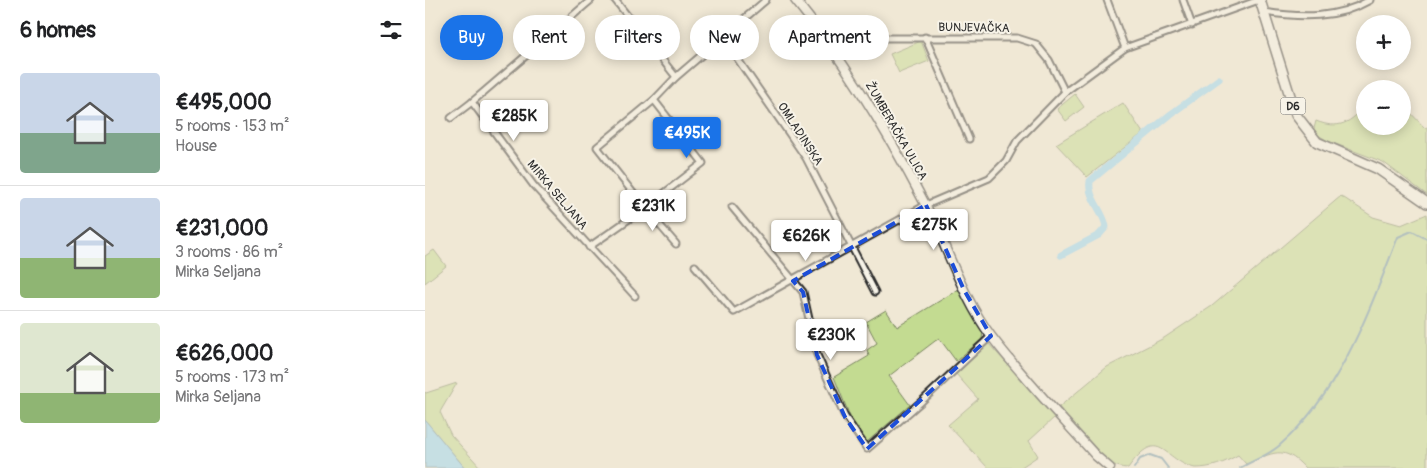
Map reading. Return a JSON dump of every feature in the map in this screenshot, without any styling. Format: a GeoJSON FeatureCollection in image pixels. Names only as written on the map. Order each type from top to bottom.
{"type":"FeatureCollection","features":[{"type":"Feature","properties":{"kind":"main road","name":"ŽUMBERAČKA ULICA"},"geometry":{"type":"LineString","coordinates":[[795,0],[851,78],[926,205],[964,290],[991,336],[1090,450],[1110,468]]}},
{"type":"Feature","properties":{"kind":"main road","name":"D6"},"geometry":{"type":"LineString","coordinates":[[1260,0],[1296,114],[1317,142],[1377,169],[1427,203]]}},
{"type":"Feature","properties":{"kind":"street"},"geometry":{"type":"LineString","coordinates":[[451,118],[591,0]]}},
{"type":"Feature","properties":{"kind":"street"},"geometry":{"type":"LineString","coordinates":[[615,0],[675,77]]}},
{"type":"Feature","properties":{"kind":"street"},"geometry":{"type":"LineString","coordinates":[[749,15],[766,0]]}},
{"type":"Feature","properties":{"kind":"street"},"geometry":{"type":"LineString","coordinates":[[1107,0],[1125,48]]}},
{"type":"Feature","properties":{"kind":"street"},"geometry":{"type":"LineString","coordinates":[[1183,0],[1192,25]]}},
{"type":"Feature","properties":{"kind":"street"},"geometry":{"type":"LineString","coordinates":[[695,266],[734,312],[793,281],[926,205],[989,178],[1006,161],[1017,141],[1065,92],[1125,48],[1260,0]]}},
{"type":"Feature","properties":{"kind":"street"},"geometry":{"type":"LineString","coordinates":[[1264,12],[1298,17],[1322,16],[1357,8],[1370,0]]}},
{"type":"Feature","properties":{"kind":"street"},"geometry":{"type":"LineString","coordinates":[[925,37],[969,139]]}},
{"type":"Feature","properties":{"kind":"street","name":"BUNJEVAČKA"},"geometry":{"type":"LineString","coordinates":[[889,38],[1017,38],[1036,44],[1049,60],[1065,92]]}},
{"type":"Feature","properties":{"kind":"street"},"geometry":{"type":"LineString","coordinates":[[676,244],[597,147],[654,100],[675,77],[696,60]]}},
{"type":"Feature","properties":{"kind":"street","name":"OMLADINSKA"},"geometry":{"type":"LineString","coordinates":[[738,60],[806,158],[875,292]]}},
{"type":"Feature","properties":{"kind":"street"},"geometry":{"type":"LineString","coordinates":[[589,247],[645,208],[703,163],[654,100]]}},
{"type":"Feature","properties":{"kind":"street","name":"MIRKA SELJANA"},"geometry":{"type":"LineString","coordinates":[[472,102],[534,186],[635,296]]}},
{"type":"Feature","properties":{"kind":"street"},"geometry":{"type":"LineString","coordinates":[[732,207],[803,292],[817,355],[845,417],[867,449],[922,401],[991,336]]}},
{"type":"Feature","properties":{"kind":"highlighted area"},"geometry":{"type":"Polygon","coordinates":[[[926,205],[964,290],[991,336],[867,449],[845,417],[817,355],[803,292],[793,281],[926,205]]]}},
{"type":"Feature","properties":{"kind":"green space"},"geometry":{"type":"Polygon","coordinates":[[[921,41],[929,61],[899,73],[890,54],[921,41]]]}},
{"type":"Feature","properties":{"kind":"green space"},"geometry":{"type":"Polygon","coordinates":[[[1075,94],[1084,107],[1066,121],[1057,109],[1075,94]]]}},
{"type":"Feature","properties":{"kind":"green space"},"geometry":{"type":"Polygon","coordinates":[[[1123,103],[1143,133],[1087,177],[1056,144],[1123,103]]]}},
{"type":"Feature","properties":{"kind":"green space"},"geometry":{"type":"Polygon","coordinates":[[[1411,113],[1425,128],[1427,127],[1427,195],[1383,162],[1328,141],[1313,132],[1316,121],[1324,124],[1338,125],[1355,116],[1356,135],[1411,135],[1411,113]]]}},
{"type":"Feature","properties":{"kind":"green space"},"geometry":{"type":"Polygon","coordinates":[[[1341,196],[1373,217],[1401,225],[1427,214],[1427,468],[1305,468],[1290,456],[1284,453],[1277,453],[1246,464],[1238,455],[1218,464],[1195,468],[1184,464],[1155,447],[1147,448],[1128,468],[1117,466],[1098,454],[1059,407],[1107,367],[1164,338],[1212,306],[1341,196]]]}},
{"type":"Feature","properties":{"kind":"green space"},"geometry":{"type":"Polygon","coordinates":[[[434,250],[446,266],[425,283],[425,256],[434,250]]]}},
{"type":"Feature","properties":{"kind":"green space"},"geometry":{"type":"Polygon","coordinates":[[[959,289],[983,331],[982,339],[956,361],[939,338],[889,376],[910,405],[867,442],[851,419],[834,377],[869,356],[867,350],[877,343],[866,322],[886,310],[897,327],[959,289]]]}},
{"type":"Feature","properties":{"kind":"green space"},"geometry":{"type":"Polygon","coordinates":[[[988,343],[1055,417],[1029,441],[1038,456],[1020,468],[988,468],[948,425],[978,399],[956,374],[988,343]]]}},
{"type":"Feature","properties":{"kind":"green space"},"geometry":{"type":"Polygon","coordinates":[[[457,383],[440,412],[451,435],[481,468],[465,468],[425,420],[425,392],[457,383]]]}},
{"type":"Feature","properties":{"kind":"water"},"geometry":{"type":"Polygon","coordinates":[[[425,420],[465,468],[425,468],[425,420]]]}},
{"type":"Feature","properties":{"kind":"waterway"},"geometry":{"type":"LineString","coordinates":[[1061,255],[1099,235],[1106,227],[1105,221],[1093,199],[1090,181],[1171,114],[1219,79]]}},
{"type":"Feature","properties":{"kind":"waterway"},"geometry":{"type":"LineString","coordinates":[[1240,468],[1276,449],[1301,424],[1320,401],[1351,349],[1398,237],[1412,231],[1427,239]]}},
{"type":"Feature","properties":{"kind":"waterway"},"geometry":{"type":"LineString","coordinates":[[1134,468],[1140,459],[1150,455],[1161,459],[1168,468]]}}]}
